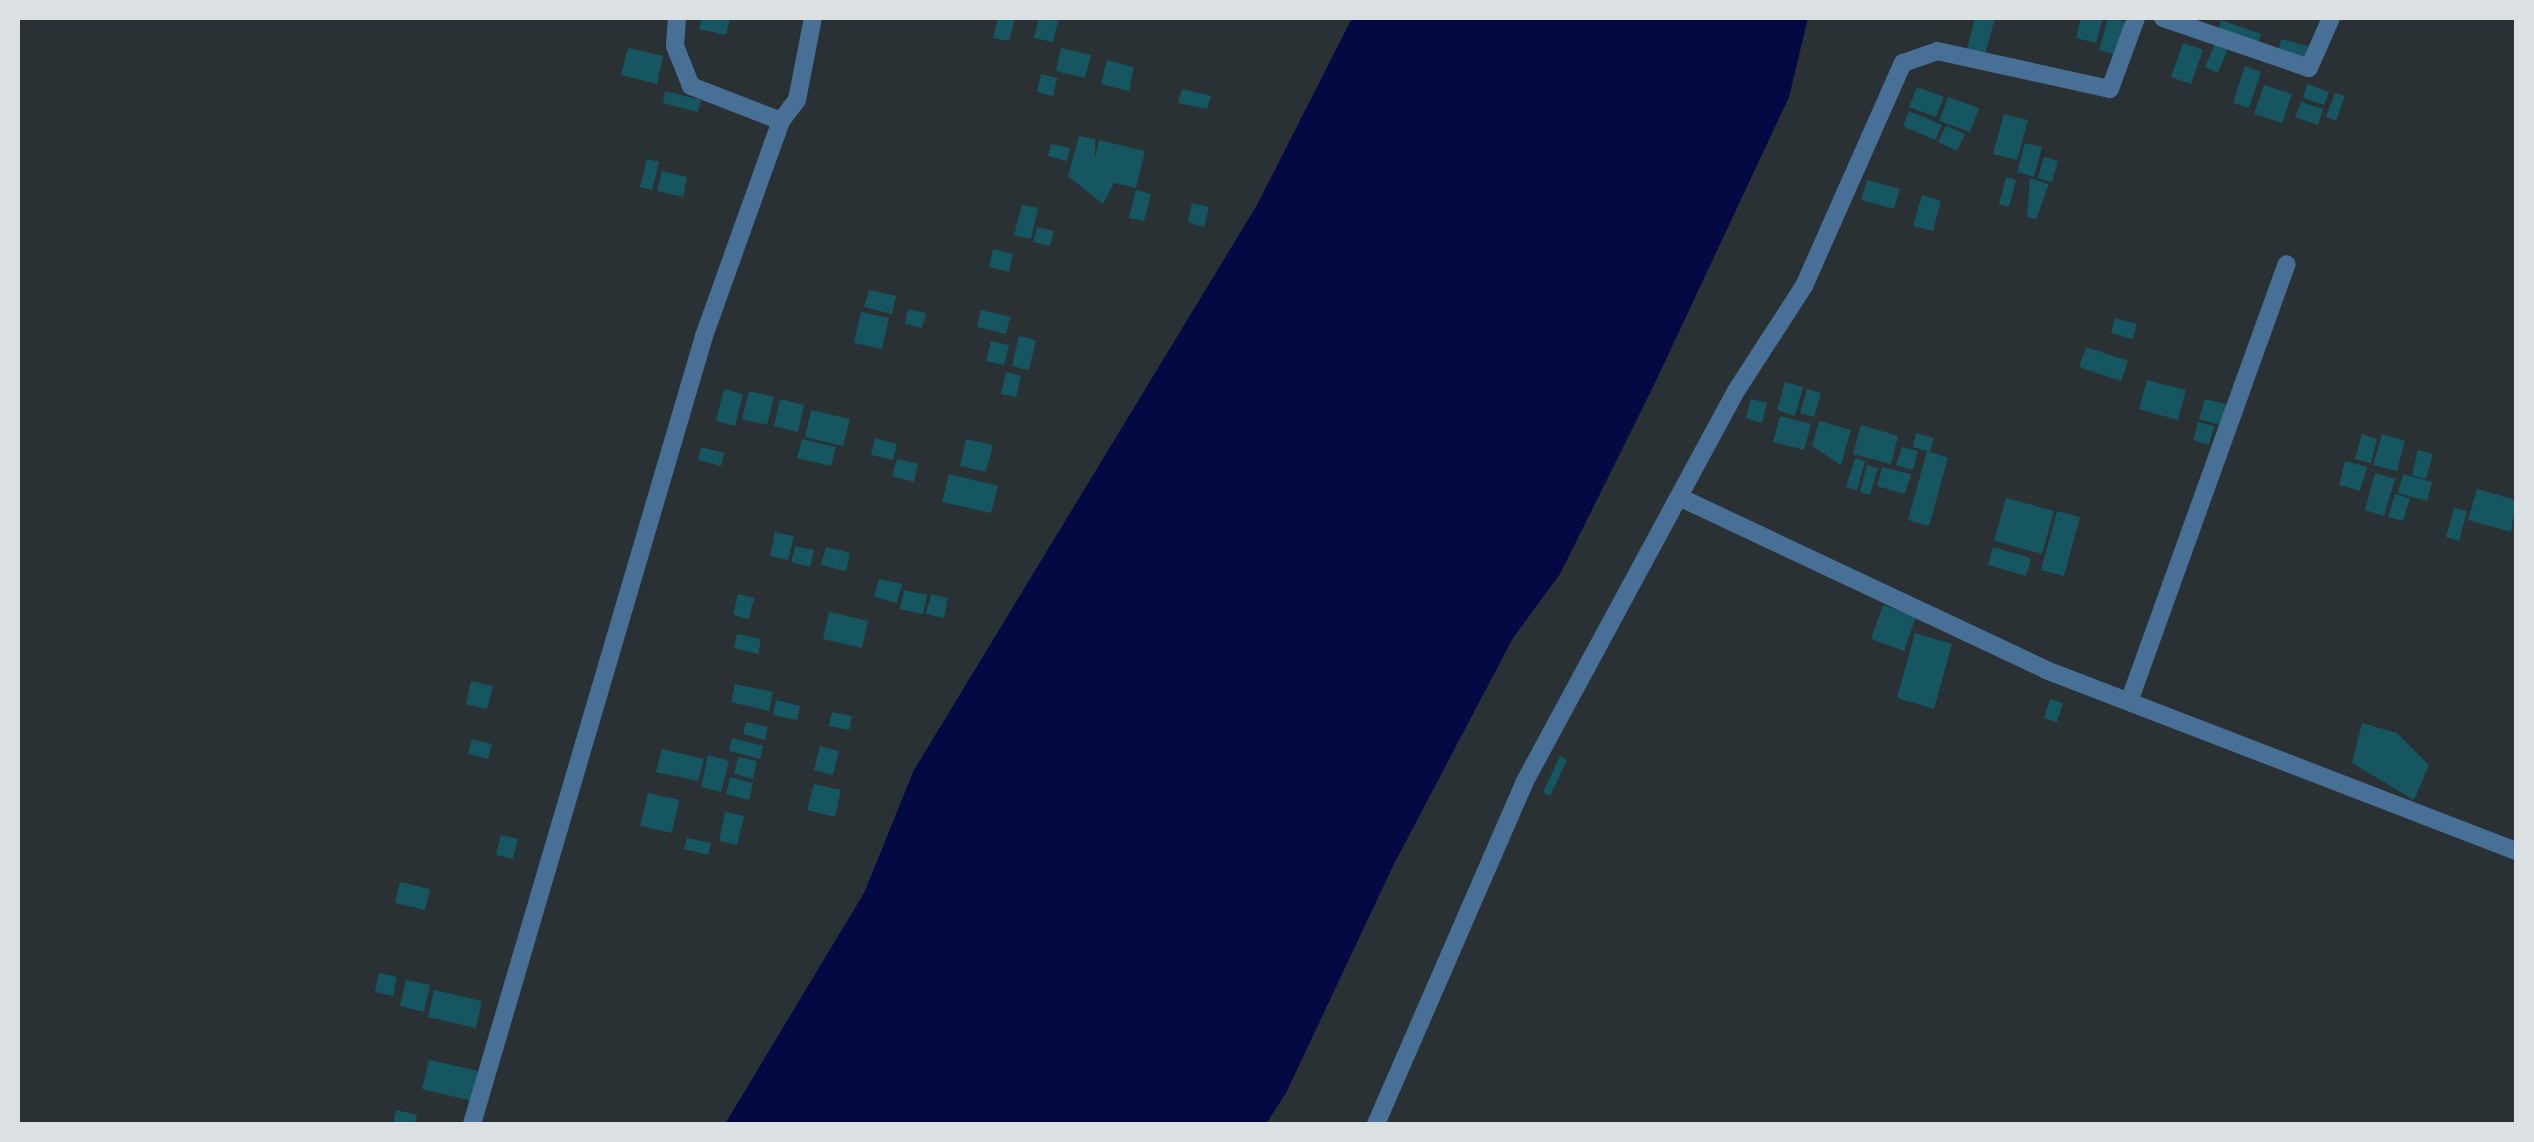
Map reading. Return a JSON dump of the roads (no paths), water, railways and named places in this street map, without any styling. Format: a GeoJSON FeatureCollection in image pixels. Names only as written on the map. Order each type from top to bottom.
{"type":"FeatureCollection","features":[{"type":"Feature","properties":{"kind":"street"},"geometry":{"type":"LineString","coordinates":[[677,18],[675,46],[692,86],[781,121]]}},
{"type":"Feature","properties":{"kind":"street"},"geometry":{"type":"LineString","coordinates":[[472,1124],[698,354],[781,121],[797,100],[812,18]]}},
{"type":"Feature","properties":{"kind":"street"},"geometry":{"type":"LineString","coordinates":[[1376,1124],[1524,783],[1679,497],[1804,286],[1903,64],[1937,51],[2110,89],[2136,18]]}},
{"type":"Feature","properties":{"kind":"street"},"geometry":{"type":"LineString","coordinates":[[2163,18],[2309,68],[2331,18]]}},
{"type":"Feature","properties":{"kind":"street"},"geometry":{"type":"LineString","coordinates":[[2130,698],[2287,264]]}},
{"type":"Feature","properties":{"kind":"street"},"geometry":{"type":"LineString","coordinates":[[1679,497],[1916,612],[2516,851]]}}]}
